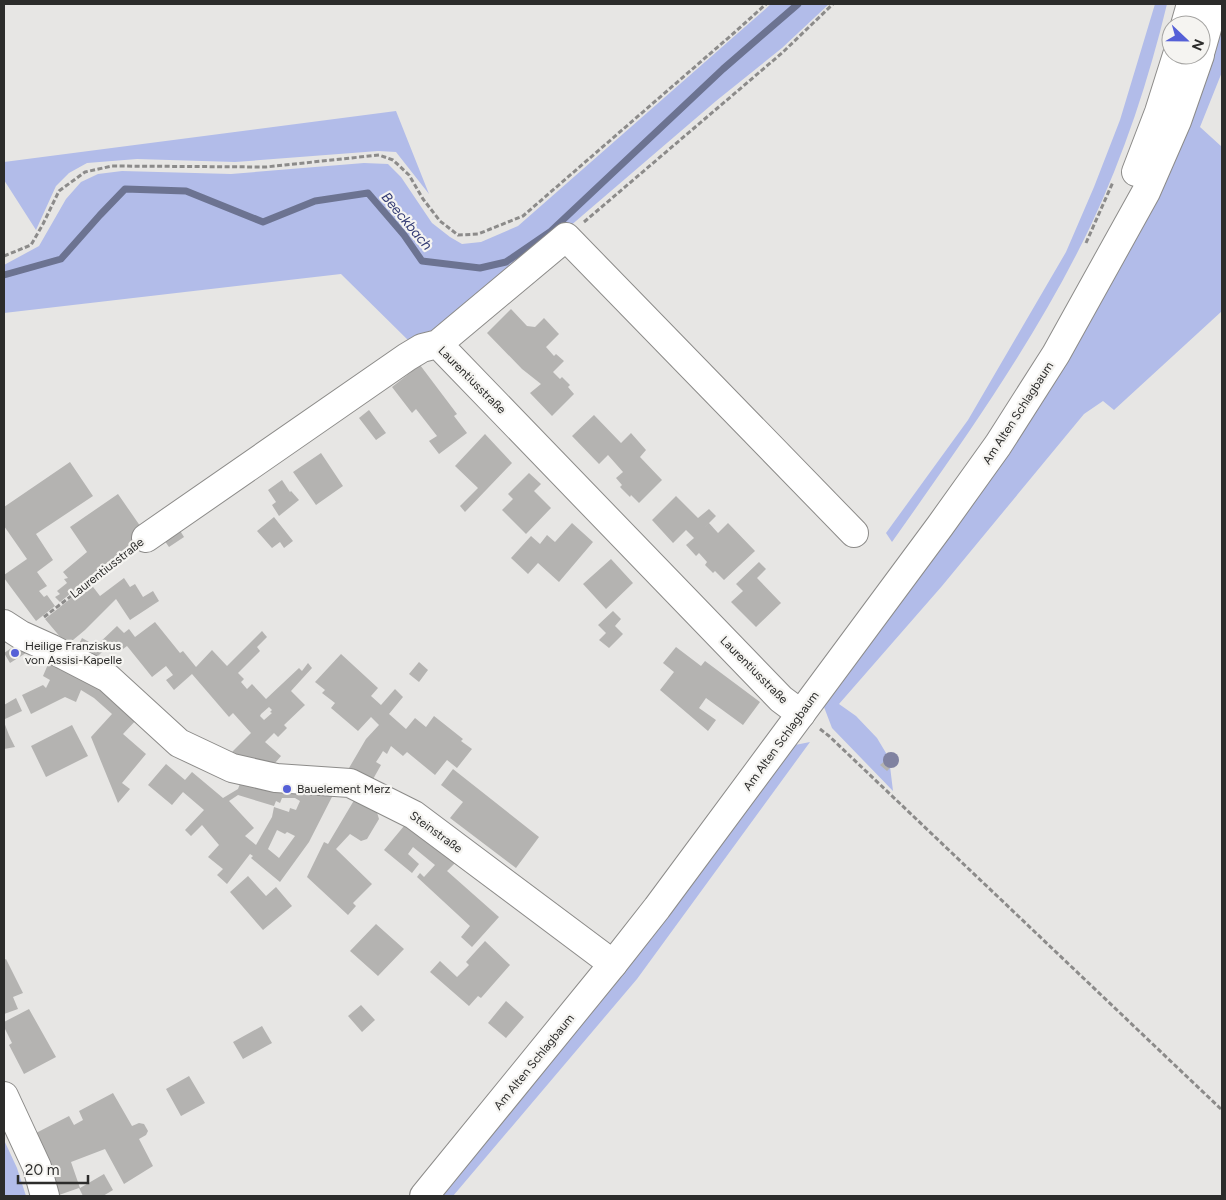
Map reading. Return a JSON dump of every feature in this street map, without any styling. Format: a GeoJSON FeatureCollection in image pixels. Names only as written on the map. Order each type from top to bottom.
{"type":"FeatureCollection","features":[{"type":"Feature","properties":{"kind":"street"},"geometry":{"type":"LineString","coordinates":[[1106,263],[1131,185],[1159,112],[1174,65]]}},
{"type":"Feature","properties":{"kind":"street"},"geometry":{"type":"LineString","coordinates":[[1106,263],[1146,192],[1177,121],[1197,65]]}},
{"type":"Feature","properties":{"kind":"street"},"geometry":{"type":"LineString","coordinates":[[438,344],[566,237],[854,533]]}},
{"type":"Feature","properties":{"kind":"street","name":"Am Alten Schlagbaum"},"geometry":{"type":"LineString","coordinates":[[424,1196],[657,908],[801,714],[998,444],[1056,354],[1106,263]]}},
{"type":"Feature","properties":{"kind":"street","name":"Laurentiusstraße"},"geometry":{"type":"LineString","coordinates":[[146,538],[407,357],[422,348],[438,344],[781,699],[801,714]]}},
{"type":"Feature","properties":{"kind":"street","name":"Steinstraße"},"geometry":{"type":"LineString","coordinates":[[12,629],[108,678],[179,743],[232,768],[276,778],[350,783],[414,815],[613,964]]}},
{"type":"Feature","properties":{"kind":"street"},"geometry":{"type":"LineString","coordinates":[[4,1096],[37,1167],[46,1196]]}},
{"type":"Feature","properties":{"kind":"path"},"geometry":{"type":"LineString","coordinates":[[4,256],[31,245],[59,191],[85,172],[112,166],[266,167],[379,155],[393,160],[409,175],[423,199],[440,221],[458,235],[478,234],[523,216],[766,4]]}},
{"type":"Feature","properties":{"kind":"path"},"geometry":{"type":"LineString","coordinates":[[566,237],[782,54],[833,4]]}},
{"type":"Feature","properties":{"kind":"path"},"geometry":{"type":"LineString","coordinates":[[1083,250],[1116,174]]}},
{"type":"Feature","properties":{"kind":"path","name":"Laurentiusstraße"},"geometry":{"type":"LineString","coordinates":[[12,629],[146,538]]}},
{"type":"Feature","properties":{"kind":"path"},"geometry":{"type":"LineString","coordinates":[[801,714],[830,736],[1222,1110]]}},
{"type":"Feature","properties":{"kind":"shaded area"},"geometry":{"type":"Polygon","coordinates":[[[771,4],[829,4],[782,48],[716,101],[464,317],[413,345],[341,274],[4,313],[4,265],[39,246],[66,199],[81,182],[98,174],[122,171],[231,174],[364,163],[388,164],[401,177],[432,223],[462,244],[481,242],[518,226],[771,4]]]}},
{"type":"Feature","properties":{"kind":"shaded area"},"geometry":{"type":"Polygon","coordinates":[[[1155,4],[1167,4],[1164,15],[1161,15],[1161,26],[1152,60],[1125,144],[1091,225],[1070,267],[998,388],[892,542],[886,533],[968,420],[1066,252],[1120,120],[1155,4]]]}},
{"type":"Feature","properties":{"kind":"shaded area"},"geometry":{"type":"Polygon","coordinates":[[[1222,4],[1222,72],[1200,127],[1222,147],[1222,311],[1114,410],[1103,401],[1084,414],[942,586],[839,704],[856,716],[877,738],[889,758],[893,791],[832,728],[824,707],[1010,450],[1193,65],[1211,65],[1211,27],[1222,4]]]}},
{"type":"Feature","properties":{"kind":"shaded area"},"geometry":{"type":"Polygon","coordinates":[[[396,111],[429,194],[396,152],[378,151],[235,162],[137,159],[87,163],[69,173],[56,186],[36,230],[4,180],[4,162],[396,111]]]}},
{"type":"Feature","properties":{"kind":"shaded area"},"geometry":{"type":"Polygon","coordinates":[[[810,742],[637,979],[453,1196],[438,1196],[637,954],[795,745],[810,742]]]}},
{"type":"Feature","properties":{"kind":"shaded area"},"geometry":{"type":"Polygon","coordinates":[[[4,1140],[17,1168],[26,1196],[4,1196],[4,1140]]]}},
{"type":"Feature","properties":{"kind":"building"},"geometry":{"type":"Polygon","coordinates":[[[511,309],[527,326],[535,327],[544,318],[559,334],[546,347],[554,356],[556,354],[564,361],[553,372],[570,385],[568,387],[574,394],[552,416],[530,393],[541,384],[522,369],[487,333],[511,309]]]}},
{"type":"Feature","properties":{"kind":"building"},"geometry":{"type":"Polygon","coordinates":[[[420,365],[457,414],[454,416],[467,433],[439,454],[429,441],[437,436],[416,409],[412,413],[392,387],[420,365]]]}},
{"type":"Feature","properties":{"kind":"building"},"geometry":{"type":"Polygon","coordinates":[[[369,410],[386,433],[376,440],[359,418],[369,410]]]}},
{"type":"Feature","properties":{"kind":"building"},"geometry":{"type":"Polygon","coordinates":[[[594,415],[621,443],[631,433],[646,450],[640,457],[662,480],[639,503],[620,487],[622,485],[616,478],[623,472],[608,455],[599,464],[572,436],[594,415]]]}},
{"type":"Feature","properties":{"kind":"building"},"geometry":{"type":"Polygon","coordinates":[[[485,434],[512,463],[465,512],[460,506],[478,488],[455,466],[485,434]]]}},
{"type":"Feature","properties":{"kind":"building"},"geometry":{"type":"Polygon","coordinates":[[[321,453],[343,486],[316,505],[293,472],[321,453]]]}},
{"type":"Feature","properties":{"kind":"building"},"geometry":{"type":"Polygon","coordinates":[[[70,462],[93,496],[36,534],[53,560],[37,572],[47,586],[39,591],[44,597],[47,595],[55,606],[36,621],[4,578],[4,575],[27,559],[4,526],[4,507],[70,462]]]}},
{"type":"Feature","properties":{"kind":"building"},"geometry":{"type":"Polygon","coordinates":[[[529,473],[541,484],[534,491],[551,508],[526,534],[502,510],[513,499],[508,494],[529,473]]]}},
{"type":"Feature","properties":{"kind":"building"},"geometry":{"type":"Polygon","coordinates":[[[282,480],[290,492],[299,500],[279,516],[272,505],[276,502],[268,490],[282,480]]]}},
{"type":"Feature","properties":{"kind":"building"},"geometry":{"type":"Polygon","coordinates":[[[118,494],[145,533],[60,602],[55,597],[60,594],[57,591],[67,583],[64,579],[68,578],[63,572],[87,552],[70,527],[118,494]]]}},
{"type":"Feature","properties":{"kind":"building"},"geometry":{"type":"Polygon","coordinates":[[[676,496],[698,518],[709,509],[716,516],[709,523],[718,533],[728,523],[755,551],[724,580],[705,565],[707,562],[699,553],[696,556],[686,545],[694,538],[686,530],[673,543],[652,520],[676,496]]]}},
{"type":"Feature","properties":{"kind":"building"},"geometry":{"type":"Polygon","coordinates":[[[274,517],[293,541],[284,548],[280,542],[272,548],[257,531],[274,517]]]}},
{"type":"Feature","properties":{"kind":"building"},"geometry":{"type":"Polygon","coordinates":[[[572,523],[593,542],[559,582],[538,563],[528,574],[511,558],[531,536],[540,544],[547,535],[555,542],[572,523]]]}},
{"type":"Feature","properties":{"kind":"building"},"geometry":{"type":"Polygon","coordinates":[[[179,529],[184,537],[169,547],[164,540],[179,529]]]}},
{"type":"Feature","properties":{"kind":"building"},"geometry":{"type":"Polygon","coordinates":[[[611,559],[633,583],[606,609],[583,584],[611,559]]]}},
{"type":"Feature","properties":{"kind":"building"},"geometry":{"type":"Polygon","coordinates":[[[759,562],[766,569],[757,578],[781,603],[756,627],[731,602],[743,591],[736,584],[759,562]]]}},
{"type":"Feature","properties":{"kind":"building"},"geometry":{"type":"Polygon","coordinates":[[[124,578],[130,587],[135,584],[143,597],[153,591],[159,601],[130,620],[116,599],[67,645],[45,619],[90,583],[100,596],[124,578]]]}},
{"type":"Feature","properties":{"kind":"building"},"geometry":{"type":"Polygon","coordinates":[[[613,611],[621,619],[615,626],[623,634],[609,648],[599,640],[606,633],[598,625],[613,611]]]}},
{"type":"Feature","properties":{"kind":"building"},"geometry":{"type":"Polygon","coordinates":[[[155,622],[180,653],[183,651],[196,667],[212,650],[227,666],[262,631],[267,637],[257,647],[260,651],[238,673],[244,679],[241,682],[247,689],[252,684],[266,699],[299,668],[302,671],[308,663],[312,668],[291,691],[305,705],[284,725],[287,728],[278,737],[274,733],[265,742],[281,756],[270,769],[230,754],[251,733],[233,713],[229,717],[192,674],[174,690],[166,680],[173,675],[166,666],[152,677],[127,646],[119,652],[111,643],[95,659],[77,648],[82,638],[96,646],[117,626],[124,633],[129,629],[135,637],[155,622]],[[269,707],[260,716],[264,720],[272,713],[270,712],[272,710],[269,707]]]}},
{"type":"Feature","properties":{"kind":"building","name":"Heilige Franziskus von Assisi-Kapelle"},"geometry":{"type":"Polygon","coordinates":[[[19,643],[26,653],[10,663],[4,653],[19,643]]]}},
{"type":"Feature","properties":{"kind":"building"},"geometry":{"type":"Polygon","coordinates":[[[676,647],[701,666],[705,661],[760,702],[743,725],[706,698],[699,708],[716,720],[708,731],[660,690],[674,672],[663,663],[676,647]]]}},
{"type":"Feature","properties":{"kind":"building"},"geometry":{"type":"Polygon","coordinates":[[[341,654],[378,688],[371,696],[381,705],[395,689],[403,697],[389,714],[406,729],[415,718],[426,727],[434,716],[463,739],[461,741],[472,749],[457,768],[447,760],[435,775],[407,752],[403,756],[391,746],[387,754],[383,751],[376,762],[381,765],[372,781],[349,768],[366,739],[379,725],[371,717],[358,731],[331,708],[335,703],[322,693],[325,690],[315,682],[341,654]]]}},
{"type":"Feature","properties":{"kind":"building"},"geometry":{"type":"Polygon","coordinates":[[[49,662],[101,687],[139,717],[123,734],[146,754],[122,783],[130,789],[118,803],[91,737],[112,714],[94,698],[81,690],[76,702],[65,697],[31,714],[22,695],[43,685],[46,688],[50,680],[43,676],[49,662]]]}},
{"type":"Feature","properties":{"kind":"building"},"geometry":{"type":"Polygon","coordinates":[[[419,662],[428,670],[419,682],[409,674],[419,662]]]}},
{"type":"Feature","properties":{"kind":"building"},"geometry":{"type":"Polygon","coordinates":[[[16,698],[22,711],[5,719],[4,705],[16,698]]]}},
{"type":"Feature","properties":{"kind":"building"},"geometry":{"type":"Polygon","coordinates":[[[4,722],[9,735],[15,747],[4,749],[4,722]]]}},
{"type":"Feature","properties":{"kind":"building"},"geometry":{"type":"Polygon","coordinates":[[[72,725],[88,756],[46,777],[31,746],[72,725]]]}},
{"type":"Feature","properties":{"kind":"building"},"geometry":{"type":"Polygon","coordinates":[[[888,758],[894,764],[887,771],[880,765],[888,758]]]}},
{"type":"Feature","properties":{"kind":"building"},"geometry":{"type":"Polygon","coordinates":[[[166,764],[185,780],[192,772],[223,798],[238,789],[241,781],[335,791],[309,842],[280,882],[251,858],[253,856],[250,854],[227,884],[217,875],[223,869],[208,857],[219,845],[202,825],[191,836],[185,830],[204,810],[183,792],[172,805],[148,785],[166,764]],[[238,795],[229,801],[254,828],[245,836],[256,845],[272,817],[274,807],[289,812],[290,808],[296,810],[300,801],[295,798],[282,798],[280,803],[276,801],[274,806],[238,795]],[[277,830],[268,849],[279,858],[295,836],[277,830]]]}},
{"type":"Feature","properties":{"kind":"building"},"geometry":{"type":"Polygon","coordinates":[[[453,769],[539,837],[516,868],[450,818],[463,802],[441,785],[453,769]]]}},
{"type":"Feature","properties":{"kind":"building"},"geometry":{"type":"Polygon","coordinates":[[[356,797],[376,809],[379,819],[367,839],[361,841],[350,834],[336,849],[372,884],[353,903],[356,906],[348,915],[307,877],[324,842],[328,844],[356,797]]]}},
{"type":"Feature","properties":{"kind":"building"},"geometry":{"type":"Polygon","coordinates":[[[409,820],[457,861],[447,871],[499,917],[472,947],[461,937],[470,926],[417,877],[420,873],[424,877],[435,865],[413,847],[408,854],[419,864],[412,873],[384,850],[409,820]]]}},
{"type":"Feature","properties":{"kind":"building"},"geometry":{"type":"Polygon","coordinates":[[[248,876],[266,896],[276,887],[292,906],[263,930],[230,892],[248,876]]]}},
{"type":"Feature","properties":{"kind":"building"},"geometry":{"type":"Polygon","coordinates":[[[376,924],[404,949],[378,976],[350,951],[376,924]]]}},
{"type":"Feature","properties":{"kind":"building"},"geometry":{"type":"Polygon","coordinates":[[[485,941],[510,965],[481,998],[478,996],[469,1006],[430,972],[440,961],[457,977],[469,965],[466,962],[485,941]]]}},
{"type":"Feature","properties":{"kind":"building"},"geometry":{"type":"Polygon","coordinates":[[[6,959],[23,993],[13,997],[18,1009],[4,1014],[4,960],[6,959]]]}},
{"type":"Feature","properties":{"kind":"building"},"geometry":{"type":"Polygon","coordinates":[[[506,1001],[524,1017],[506,1038],[488,1023],[506,1001]]]}},
{"type":"Feature","properties":{"kind":"building"},"geometry":{"type":"Polygon","coordinates":[[[361,1005],[375,1020],[362,1032],[348,1016],[361,1005]]]}},
{"type":"Feature","properties":{"kind":"building"},"geometry":{"type":"Polygon","coordinates":[[[29,1009],[56,1057],[24,1074],[9,1045],[12,1043],[4,1027],[4,1022],[29,1009]]]}},
{"type":"Feature","properties":{"kind":"building"},"geometry":{"type":"Polygon","coordinates":[[[262,1026],[272,1043],[243,1059],[233,1042],[262,1026]]]}},
{"type":"Feature","properties":{"kind":"building"},"geometry":{"type":"Polygon","coordinates":[[[189,1076],[205,1103],[181,1116],[166,1089],[189,1076]]]}},
{"type":"Feature","properties":{"kind":"building"},"geometry":{"type":"Polygon","coordinates":[[[113,1093],[132,1126],[139,1123],[144,1124],[148,1131],[146,1135],[139,1139],[153,1166],[124,1184],[105,1149],[71,1162],[80,1188],[104,1174],[113,1190],[103,1196],[83,1196],[79,1188],[59,1195],[36,1133],[69,1116],[74,1125],[83,1120],[79,1111],[113,1093]]]}},
{"type":"Feature","properties":{"kind":"waterway","name":"Beeckbach"},"geometry":{"type":"LineString","coordinates":[[4,275],[61,259],[125,189],[186,191],[263,222],[315,201],[368,193],[404,235],[422,261],[480,268],[506,262],[550,232],[723,69],[798,4]]}},
{"type":"Feature","properties":{"kind":"place","name":"Heilige Franziskus von Assisi-Kapelle"},"geometry":{"type":"Point","coordinates":[15,653]}},
{"type":"Feature","properties":{"kind":"place","name":"Bauelement Merz"},"geometry":{"type":"Point","coordinates":[287,789]}}]}
